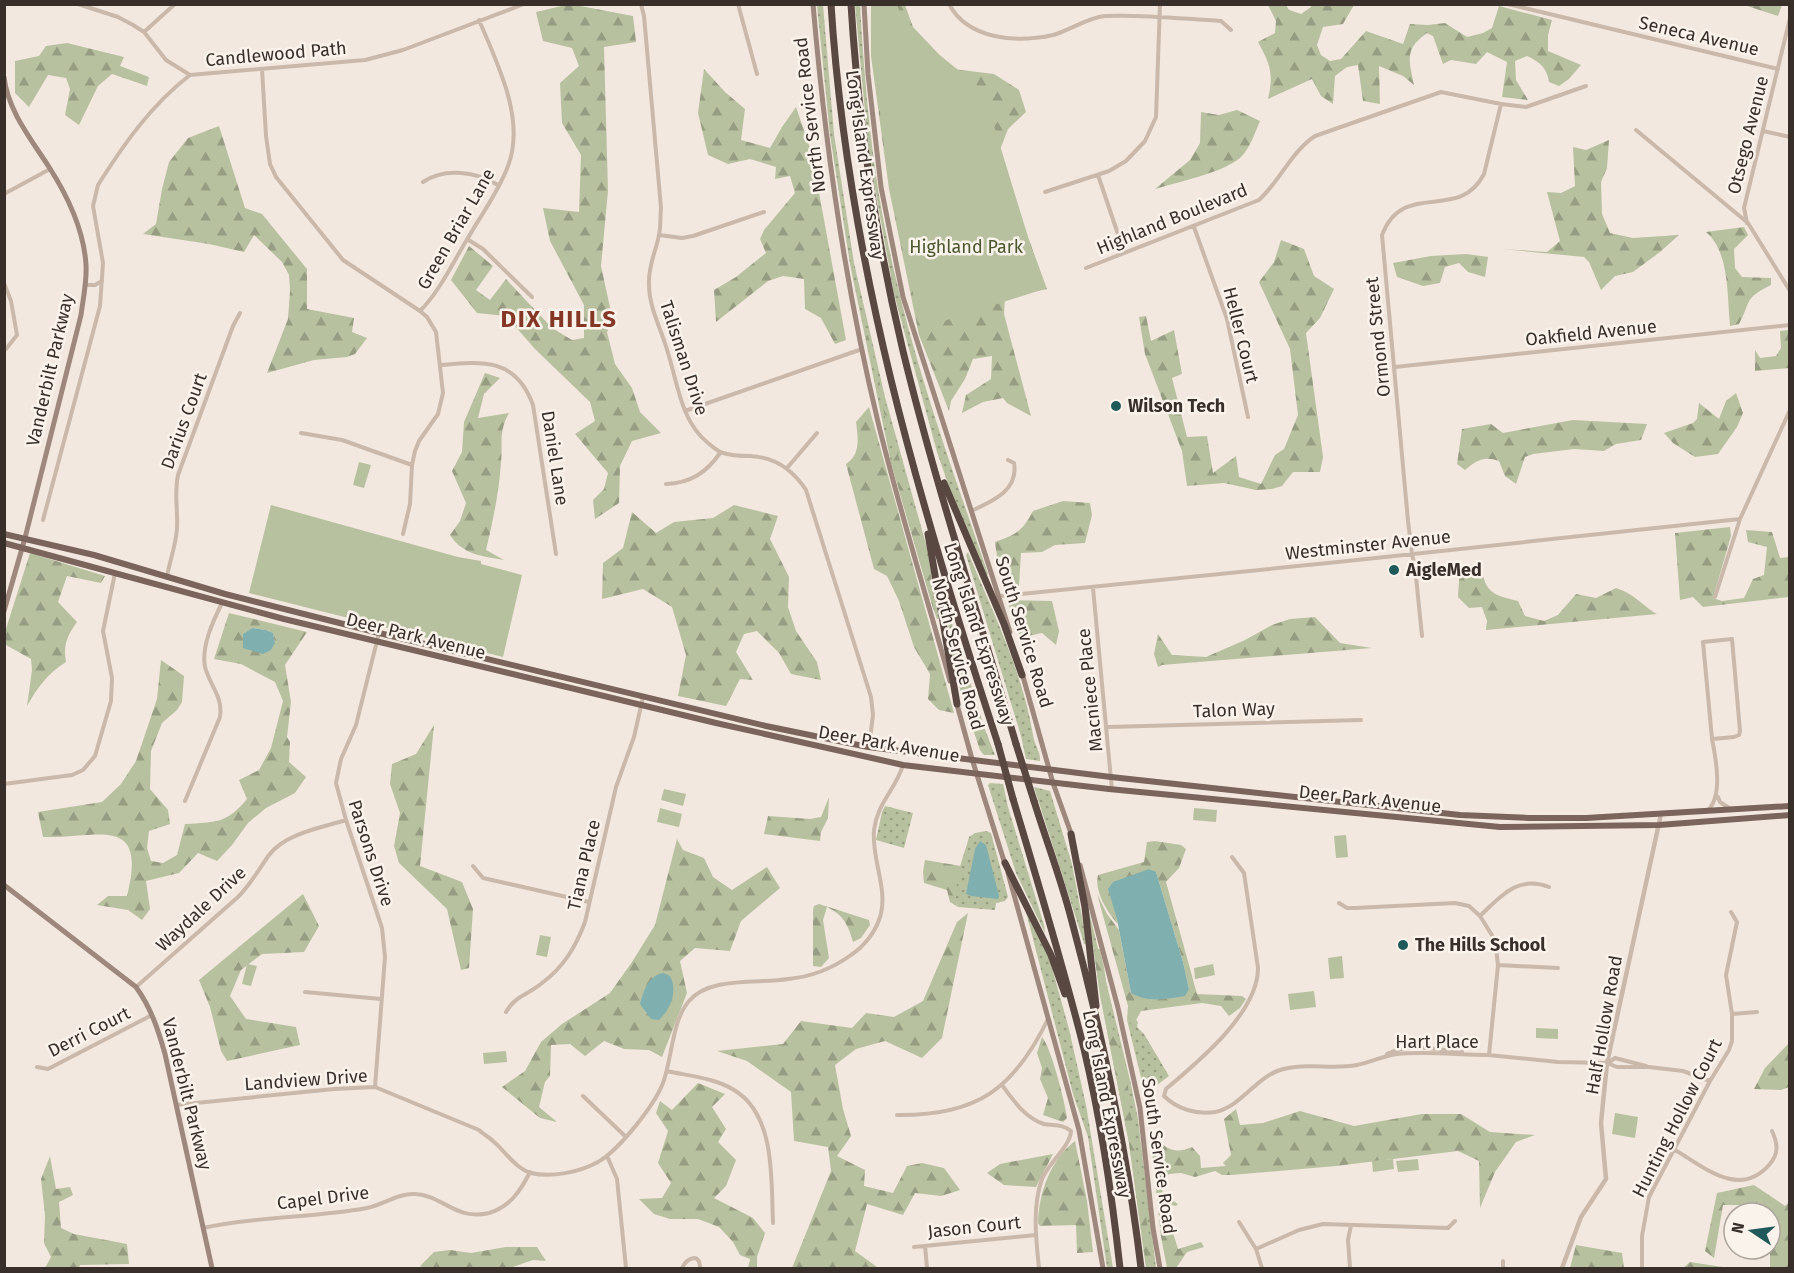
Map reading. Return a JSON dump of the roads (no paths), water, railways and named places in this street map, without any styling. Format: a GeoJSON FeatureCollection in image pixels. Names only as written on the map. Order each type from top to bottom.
{"type":"FeatureCollection","features":[{"type":"Feature","properties":{"kind":"highway","name":"Long Island Expressway"},"geometry":{"type":"LineString","coordinates":[[831,4],[839,112],[858,230],[884,355],[928,523],[998,744],[1084,1048],[1107,1165],[1120,1269]]}},
{"type":"Feature","properties":{"kind":"highway","name":"Long Island Expressway"},"geometry":{"type":"LineString","coordinates":[[850,4],[859,110],[889,287],[918,409],[1016,744],[1071,917],[1127,1161],[1141,1269]]}},
{"type":"Feature","properties":{"kind":"highway"},"geometry":{"type":"LineString","coordinates":[[918,409],[952,506],[1004,624],[1022,675]]}},
{"type":"Feature","properties":{"kind":"highway"},"geometry":{"type":"LineString","coordinates":[[928,523],[929,542],[957,704]]}},
{"type":"Feature","properties":{"kind":"highway"},"geometry":{"type":"LineString","coordinates":[[1071,834],[1085,907],[1096,999],[1096,1021]]}},
{"type":"Feature","properties":{"kind":"highway"},"geometry":{"type":"LineString","coordinates":[[1005,863],[1051,955],[1084,1048]]}},
{"type":"Feature","properties":{"kind":"main road","name":"North Service Road"},"geometry":{"type":"LineString","coordinates":[[813,4],[818,75],[832,180],[862,349],[879,423],[976,775],[1005,863],[1079,1130],[1103,1269]]}},
{"type":"Feature","properties":{"kind":"main road","name":"South Service Road"},"geometry":{"type":"LineString","coordinates":[[864,4],[868,74],[882,187],[903,297],[970,512],[1000,596],[1053,783],[1071,834],[1108,964],[1140,1107],[1153,1228],[1160,1269]]}},
{"type":"Feature","properties":{"kind":"main road","name":"Vanderbilt Parkway"},"geometry":{"type":"LineString","coordinates":[[4,77],[21,124],[65,194],[86,265],[86,285],[81,315],[25,538],[4,611]]}},
{"type":"Feature","properties":{"kind":"main road","name":"Deer Park Avenue"},"geometry":{"type":"LineString","coordinates":[[4,534],[379,633],[766,726],[868,747],[1112,777],[1460,815],[1586,818],[1790,806]]}},
{"type":"Feature","properties":{"kind":"main road","name":"Deer Park Avenue"},"geometry":{"type":"LineString","coordinates":[[4,543],[22,546],[222,603],[903,765],[1113,790],[1500,828],[1659,825],[1790,815]]}},
{"type":"Feature","properties":{"kind":"main road"},"geometry":{"type":"LineString","coordinates":[[1416,819],[1417,810]]}},
{"type":"Feature","properties":{"kind":"main road","name":"Vanderbilt Parkway"},"geometry":{"type":"LineString","coordinates":[[4,885],[136,987],[152,1014],[165,1054],[212,1269]]}},
{"type":"Feature","properties":{"kind":"street"},"geometry":{"type":"LineString","coordinates":[[78,4],[118,17],[144,32],[166,60],[190,75]]}},
{"type":"Feature","properties":{"kind":"street"},"geometry":{"type":"LineString","coordinates":[[144,32],[175,4]]}},
{"type":"Feature","properties":{"kind":"street","name":"Candlewood Path"},"geometry":{"type":"LineString","coordinates":[[43,520],[100,306],[103,281],[101,252],[94,215],[94,195],[98,185],[139,124],[190,75],[365,60],[403,50],[509,7],[524,4]]}},
{"type":"Feature","properties":{"kind":"street","name":"Talisman Drive"},"geometry":{"type":"LineString","coordinates":[[641,4],[644,16],[661,208],[659,235],[650,270],[652,308],[688,419],[701,437],[720,453]]}},
{"type":"Feature","properties":{"kind":"street"},"geometry":{"type":"LineString","coordinates":[[738,4],[757,74]]}},
{"type":"Feature","properties":{"kind":"street"},"geometry":{"type":"LineString","coordinates":[[949,4],[959,19],[986,35],[1026,38],[1054,34],[1096,17],[1221,21],[1232,30]]}},
{"type":"Feature","properties":{"kind":"street"},"geometry":{"type":"LineString","coordinates":[[1045,192],[1098,175],[1126,161],[1145,141],[1152,129],[1157,104],[1160,4]]}},
{"type":"Feature","properties":{"kind":"street","name":"Seneca Avenue"},"geometry":{"type":"LineString","coordinates":[[1508,4],[1778,69]]}},
{"type":"Feature","properties":{"kind":"street","name":"Otsego Avenue"},"geometry":{"type":"LineString","coordinates":[[1748,223],[1744,208],[1790,18]]}},
{"type":"Feature","properties":{"kind":"street","name":"Green Briar Lane"},"geometry":{"type":"LineString","coordinates":[[420,311],[428,303],[498,185],[509,163],[513,147],[512,112],[504,80],[479,20]]}},
{"type":"Feature","properties":{"kind":"street"},"geometry":{"type":"LineString","coordinates":[[262,69],[266,136],[270,164],[276,177],[343,260],[420,311],[427,317],[435,333],[441,365],[442,404],[419,441],[412,465],[410,504],[403,534]]}},
{"type":"Feature","properties":{"kind":"street","name":"Highland Boulevard"},"geometry":{"type":"LineString","coordinates":[[1086,268],[1259,200],[1303,144],[1315,136],[1441,92],[1526,107],[1586,86]]}},
{"type":"Feature","properties":{"kind":"street","name":"Ormond Street"},"geometry":{"type":"LineString","coordinates":[[1422,636],[1412,554],[1382,235],[1392,216],[1401,209],[1410,205],[1462,197],[1479,184],[1484,174],[1501,104]]}},
{"type":"Feature","properties":{"kind":"street"},"geometry":{"type":"LineString","coordinates":[[1636,130],[1748,223],[1790,291]]}},
{"type":"Feature","properties":{"kind":"street"},"geometry":{"type":"LineString","coordinates":[[1763,131],[1790,137]]}},
{"type":"Feature","properties":{"kind":"street"},"geometry":{"type":"LineString","coordinates":[[4,194],[50,169]]}},
{"type":"Feature","properties":{"kind":"street"},"geometry":{"type":"LineString","coordinates":[[423,182],[433,175],[475,174],[498,185]]}},
{"type":"Feature","properties":{"kind":"street"},"geometry":{"type":"LineString","coordinates":[[1098,175],[1124,252]]}},
{"type":"Feature","properties":{"kind":"street"},"geometry":{"type":"LineString","coordinates":[[659,235],[682,238],[693,236],[764,212]]}},
{"type":"Feature","properties":{"kind":"street","name":"Heller Court"},"geometry":{"type":"LineString","coordinates":[[1194,227],[1227,319],[1248,417]]}},
{"type":"Feature","properties":{"kind":"street"},"geometry":{"type":"LineString","coordinates":[[467,239],[483,249],[532,297]]}},
{"type":"Feature","properties":{"kind":"street"},"geometry":{"type":"LineString","coordinates":[[86,285],[94,285],[103,281]]}},
{"type":"Feature","properties":{"kind":"street"},"geometry":{"type":"LineString","coordinates":[[4,283],[11,301],[17,335],[6,349]]}},
{"type":"Feature","properties":{"kind":"street","name":"Darius Court"},"geometry":{"type":"LineString","coordinates":[[167,576],[176,542],[175,496],[178,475],[233,326],[240,314]]}},
{"type":"Feature","properties":{"kind":"street","name":"Oakfield Avenue"},"geometry":{"type":"LineString","coordinates":[[1395,367],[1790,325]]}},
{"type":"Feature","properties":{"kind":"street"},"geometry":{"type":"LineString","coordinates":[[685,411],[862,349]]}},
{"type":"Feature","properties":{"kind":"street","name":"Daniel Lane"},"geometry":{"type":"LineString","coordinates":[[441,365],[488,363],[511,374],[528,391],[533,405],[556,554]]}},
{"type":"Feature","properties":{"kind":"street"},"geometry":{"type":"LineString","coordinates":[[1714,597],[1740,519],[1790,410]]}},
{"type":"Feature","properties":{"kind":"street"},"geometry":{"type":"LineString","coordinates":[[301,433],[342,440],[412,465]]}},
{"type":"Feature","properties":{"kind":"street"},"geometry":{"type":"LineString","coordinates":[[788,468],[817,433]]}},
{"type":"Feature","properties":{"kind":"street"},"geometry":{"type":"LineString","coordinates":[[666,484],[680,484],[692,479],[712,464],[720,453],[765,458],[788,468],[800,480],[812,504],[871,697],[873,715],[868,747]]}},
{"type":"Feature","properties":{"kind":"street"},"geometry":{"type":"LineString","coordinates":[[970,512],[998,499],[1005,491],[1015,469],[1014,463],[1008,460]]}},
{"type":"Feature","properties":{"kind":"street","name":"Westminster Avenue"},"geometry":{"type":"LineString","coordinates":[[1000,596],[1740,519]]}},
{"type":"Feature","properties":{"kind":"street"},"geometry":{"type":"LineString","coordinates":[[4,784],[72,775],[82,770],[95,756],[113,687],[103,631],[116,572]]}},
{"type":"Feature","properties":{"kind":"street","name":"Macniece Place"},"geometry":{"type":"LineString","coordinates":[[1093,588],[1113,790]]}},
{"type":"Feature","properties":{"kind":"street"},"geometry":{"type":"LineString","coordinates":[[185,801],[222,708],[206,669],[204,658],[222,603]]}},
{"type":"Feature","properties":{"kind":"street","name":"Parsons Drive"},"geometry":{"type":"LineString","coordinates":[[375,1087],[385,957],[382,928],[338,793],[338,771],[356,725],[379,633]]}},
{"type":"Feature","properties":{"kind":"street"},"geometry":{"type":"LineString","coordinates":[[1707,811],[1714,805],[1717,796],[1703,642],[1732,639],[1740,731],[1739,735],[1734,737],[1712,739]]}},
{"type":"Feature","properties":{"kind":"street","name":"Tiana Place"},"geometry":{"type":"LineString","coordinates":[[506,1012],[512,1001],[541,985],[555,973],[578,939],[616,788],[634,737],[643,697]]}},
{"type":"Feature","properties":{"kind":"street","name":"Talon Way"},"geometry":{"type":"LineString","coordinates":[[1108,727],[1361,720]]}},
{"type":"Feature","properties":{"kind":"street"},"geometry":{"type":"LineString","coordinates":[[530,1172],[543,1174],[573,1171],[587,1167],[607,1156],[644,1116],[655,1099],[667,1071],[681,1016],[687,1003],[704,989],[717,985],[789,979],[817,973],[843,961],[870,936],[879,920],[882,908],[881,882],[874,848],[876,821],[879,808],[903,765]]}},
{"type":"Feature","properties":{"kind":"street"},"geometry":{"type":"LineString","coordinates":[[1717,796],[1723,805],[1732,809]]}},
{"type":"Feature","properties":{"kind":"street","name":"Half Hollow Road"},"geometry":{"type":"LineString","coordinates":[[1562,1269],[1581,1217],[1606,1179],[1601,1123],[1607,1063],[1661,814]]}},
{"type":"Feature","properties":{"kind":"street","name":"Waydale Drive"},"geometry":{"type":"LineString","coordinates":[[136,987],[238,897],[249,886],[278,846],[298,835],[346,820]]}},
{"type":"Feature","properties":{"kind":"street","name":"Hart Place"},"geometry":{"type":"LineString","coordinates":[[1232,857],[1244,873],[1258,979],[1255,990],[1237,1018],[1199,1060],[1166,1089],[1164,1096],[1171,1103],[1202,1113],[1215,1112],[1236,1102],[1255,1085],[1279,1071],[1297,1067],[1357,1065],[1384,1056],[1489,1055],[1558,1062],[1607,1063]]}},
{"type":"Feature","properties":{"kind":"street"},"geometry":{"type":"LineString","coordinates":[[473,866],[483,878],[589,902]]}},
{"type":"Feature","properties":{"kind":"street"},"geometry":{"type":"LineString","coordinates":[[1480,916],[1508,890],[1529,882],[1549,887]]}},
{"type":"Feature","properties":{"kind":"street"},"geometry":{"type":"LineString","coordinates":[[1339,903],[1347,908],[1455,903],[1468,906],[1480,916],[1495,940],[1498,965],[1489,1055]]}},
{"type":"Feature","properties":{"kind":"street","name":"Hunting Hollow Court"},"geometry":{"type":"LineString","coordinates":[[1642,1269],[1642,1236],[1649,1197],[1732,1041],[1732,1014],[1726,975],[1737,922],[1731,912]]}},
{"type":"Feature","properties":{"kind":"street"},"geometry":{"type":"LineString","coordinates":[[1498,965],[1558,968]]}},
{"type":"Feature","properties":{"kind":"street"},"geometry":{"type":"LineString","coordinates":[[305,992],[381,999]]}},
{"type":"Feature","properties":{"kind":"street"},"geometry":{"type":"LineString","coordinates":[[1732,1014],[1756,1012]]}},
{"type":"Feature","properties":{"kind":"street","name":"Derri Court"},"geometry":{"type":"LineString","coordinates":[[37,1067],[48,1069],[152,1014]]}},
{"type":"Feature","properties":{"kind":"street"},"geometry":{"type":"LineString","coordinates":[[897,1115],[928,1115],[959,1109],[1002,1085],[1028,1056],[1048,1018]]}},
{"type":"Feature","properties":{"kind":"street"},"geometry":{"type":"LineString","coordinates":[[1607,1063],[1616,1058],[1649,1067]]}},
{"type":"Feature","properties":{"kind":"street"},"geometry":{"type":"LineString","coordinates":[[1607,1063],[1617,1067],[1649,1067],[1683,1071],[1710,1081]]}},
{"type":"Feature","properties":{"kind":"street"},"geometry":{"type":"LineString","coordinates":[[667,1071],[719,1083],[735,1090],[753,1106],[767,1138],[773,1223]]}},
{"type":"Feature","properties":{"kind":"street"},"geometry":{"type":"LineString","coordinates":[[1002,1085],[1019,1108],[1030,1117],[1043,1124],[1067,1127],[1071,1131],[1070,1140],[1043,1178],[1037,1205],[1036,1235],[1039,1269]]}},
{"type":"Feature","properties":{"kind":"street","name":"Landview Drive"},"geometry":{"type":"LineString","coordinates":[[176,1106],[334,1089],[375,1087],[479,1130],[513,1161],[530,1172]]}},
{"type":"Feature","properties":{"kind":"street"},"geometry":{"type":"LineString","coordinates":[[583,1096],[625,1136]]}},
{"type":"Feature","properties":{"kind":"street"},"geometry":{"type":"LineString","coordinates":[[1675,1150],[1721,1177],[1743,1180],[1755,1177],[1774,1159],[1778,1143],[1772,1131]]}},
{"type":"Feature","properties":{"kind":"street"},"geometry":{"type":"LineString","coordinates":[[607,1156],[617,1179],[626,1269]]}},
{"type":"Feature","properties":{"kind":"street","name":"Capel Drive"},"geometry":{"type":"LineString","coordinates":[[203,1228],[229,1222],[371,1208],[412,1193],[422,1194],[464,1213],[489,1213],[509,1203],[524,1185],[530,1172]]}},
{"type":"Feature","properties":{"kind":"street"},"geometry":{"type":"LineString","coordinates":[[1256,1249],[1323,1224],[1448,1228],[1455,1221]]}},
{"type":"Feature","properties":{"kind":"street"},"geometry":{"type":"LineString","coordinates":[[1239,1222],[1256,1249],[1262,1269]]}},
{"type":"Feature","properties":{"kind":"street"},"geometry":{"type":"LineString","coordinates":[[1350,1269],[1348,1240],[1351,1225]]}},
{"type":"Feature","properties":{"kind":"street","name":"Jason Court"},"geometry":{"type":"LineString","coordinates":[[914,1247],[1036,1235]]}},
{"type":"Feature","properties":{"kind":"street"},"geometry":{"type":"LineString","coordinates":[[925,1246],[927,1269]]}},
{"type":"Feature","properties":{"kind":"street"},"geometry":{"type":"LineString","coordinates":[[682,1269],[689,1258],[697,1259],[700,1269]]}},
{"type":"Feature","properties":{"kind":"street"},"geometry":{"type":"LineString","coordinates":[[1503,1261],[1503,1269]]}},
{"type":"Feature","properties":{"kind":"water"},"geometry":{"type":"Polygon","coordinates":[[[252,628],[273,633],[275,643],[271,650],[263,654],[243,648],[243,634],[252,628]]]}},
{"type":"Feature","properties":{"kind":"water"},"geometry":{"type":"Polygon","coordinates":[[[980,841],[986,845],[998,899],[966,894],[975,849],[980,841]]]}},
{"type":"Feature","properties":{"kind":"water"},"geometry":{"type":"Polygon","coordinates":[[[1149,869],[1156,872],[1183,962],[1189,989],[1185,996],[1151,999],[1131,993],[1117,919],[1108,889],[1113,882],[1149,869]]]}},
{"type":"Feature","properties":{"kind":"water"},"geometry":{"type":"Polygon","coordinates":[[[663,973],[670,976],[673,988],[672,999],[667,1011],[659,1020],[651,1019],[640,1004],[650,980],[663,973]]]}},
{"type":"Feature","properties":{"kind":"place","name":"Wilson Tech"},"geometry":{"type":"Point","coordinates":[1116,406]}},
{"type":"Feature","properties":{"kind":"place","name":"AigleMed"},"geometry":{"type":"Point","coordinates":[1394,570]}},
{"type":"Feature","properties":{"kind":"place","name":"The Hills School"},"geometry":{"type":"Point","coordinates":[1403,945]}},
{"type":"Feature","properties":{"kind":"district","name":"DIX HILLS"},"geometry":{"type":"Point","coordinates":[559,319]}},
{"type":"Feature","properties":{"kind":"park label","name":"Highland Park"},"geometry":{"type":"Point","coordinates":[966,247]}}]}
